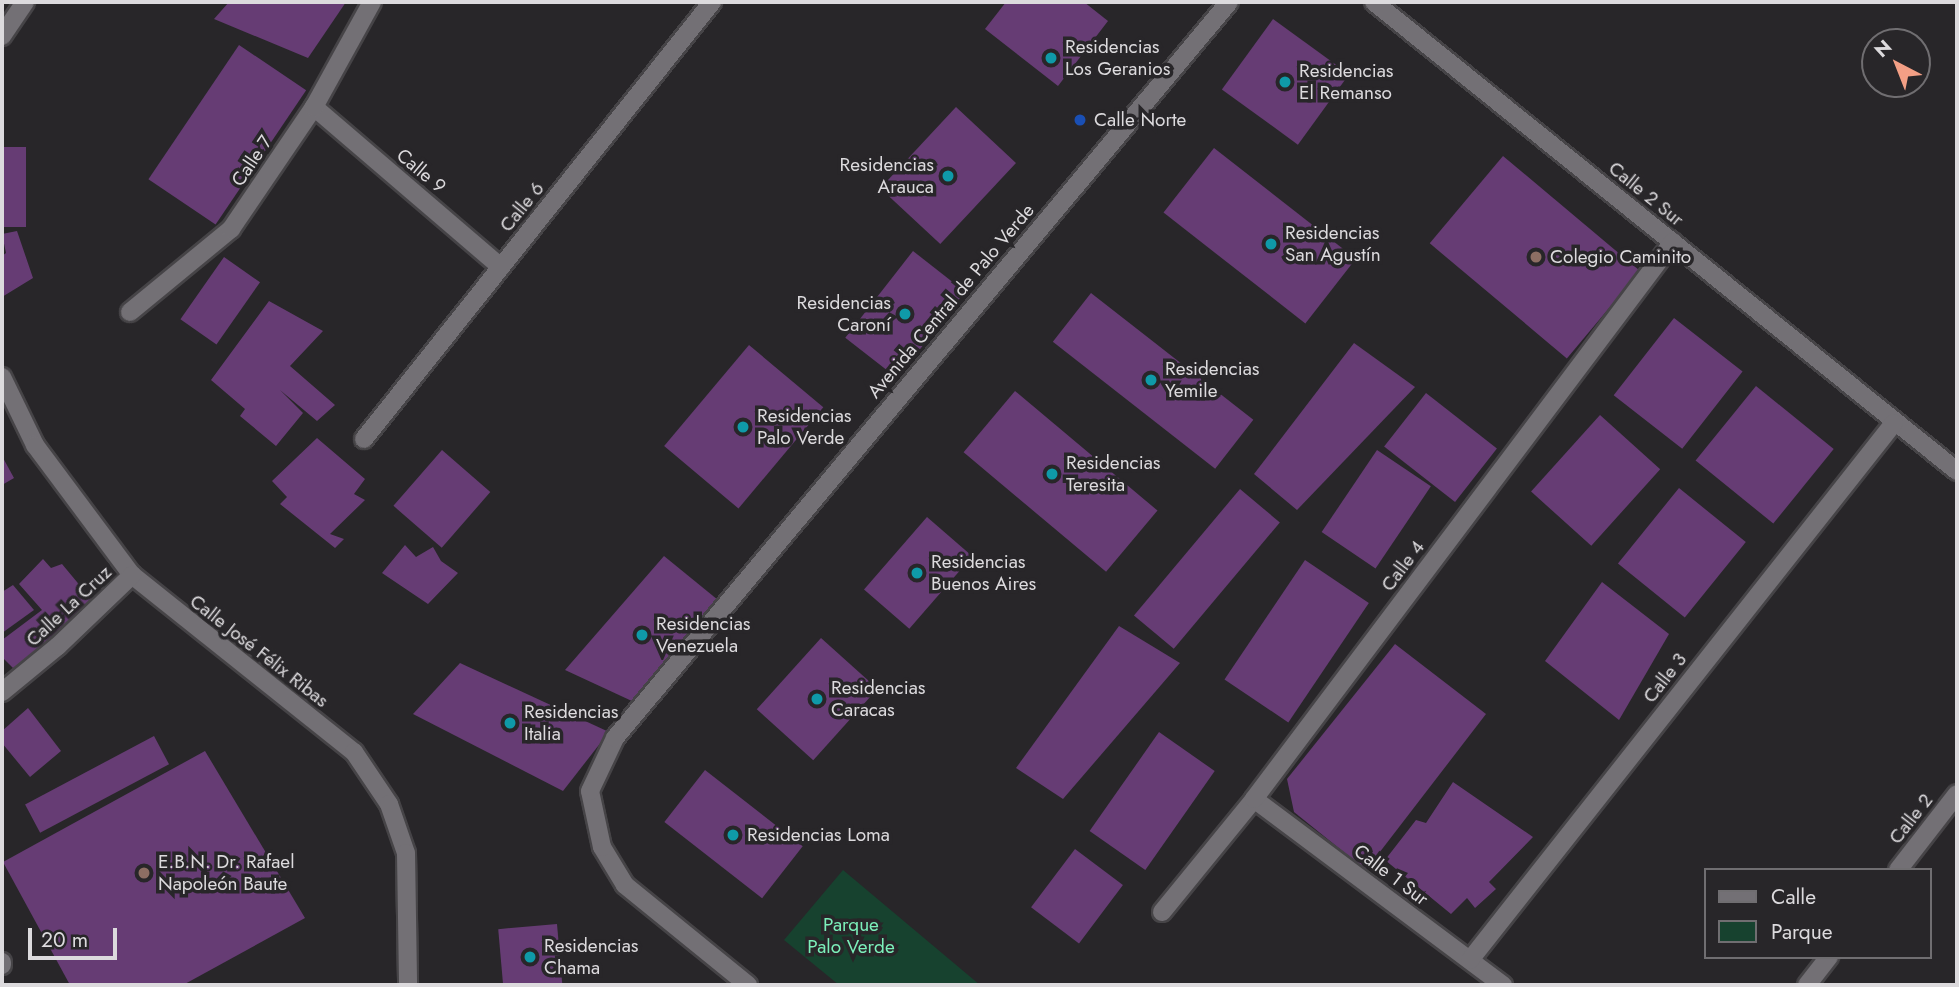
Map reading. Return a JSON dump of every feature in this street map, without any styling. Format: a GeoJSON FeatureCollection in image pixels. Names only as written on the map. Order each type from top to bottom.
{"type":"FeatureCollection","features":[{"type":"Feature","properties":{"kind":"street"},"geometry":{"type":"LineString","coordinates":[[2,36],[25,2]]}},
{"type":"Feature","properties":{"kind":"street","name":"Calle 7"},"geometry":{"type":"LineString","coordinates":[[131,312],[231,229],[314,107],[372,2]]}},
{"type":"Feature","properties":{"kind":"street","name":"Calle 6"},"geometry":{"type":"LineString","coordinates":[[364,439],[712,2]]}},
{"type":"Feature","properties":{"kind":"street","name":"Avenida Central de Palo Verde"},"geometry":{"type":"LineString","coordinates":[[748,985],[625,885],[602,847],[590,791],[615,738],[1229,2]]}},
{"type":"Feature","properties":{"kind":"street","name":"Calle 2 Sur"},"geometry":{"type":"LineString","coordinates":[[1374,2],[1957,471]]}},
{"type":"Feature","properties":{"kind":"street","name":"Calle 9"},"geometry":{"type":"LineString","coordinates":[[314,107],[501,267]]}},
{"type":"Feature","properties":{"kind":"street","name":"Calle 4"},"geometry":{"type":"LineString","coordinates":[[1162,912],[1254,799],[1673,242]]}},
{"type":"Feature","properties":{"kind":"street","name":"Calle José Félix Ribas"},"geometry":{"type":"LineString","coordinates":[[2,377],[35,444],[132,575],[355,752],[389,804],[406,853],[408,985]]}},
{"type":"Feature","properties":{"kind":"street","name":"Calle 3"},"geometry":{"type":"LineString","coordinates":[[1470,960],[1894,423]]}},
{"type":"Feature","properties":{"kind":"street","name":"Calle La Cruz"},"geometry":{"type":"LineString","coordinates":[[2,692],[58,646],[132,575]]}},
{"type":"Feature","properties":{"kind":"street","name":"Calle 2"},"geometry":{"type":"LineString","coordinates":[[1900,868],[1957,794]]}},
{"type":"Feature","properties":{"kind":"street","name":"Calle 1 Sur"},"geometry":{"type":"LineString","coordinates":[[1254,799],[1503,985]]}},
{"type":"Feature","properties":{"kind":"street"},"geometry":{"type":"LineString","coordinates":[[1807,985],[1827,959]]}},
{"type":"Feature","properties":{"kind":"green space","name":"Parque Palo Verde"},"geometry":{"type":"Polygon","coordinates":[[[843,870],[980,985],[839,985],[784,940],[843,870]]]}},
{"type":"Feature","properties":{"kind":"building"},"geometry":{"type":"Polygon","coordinates":[[[229,2],[346,2],[308,58],[214,19],[229,2]]]}},
{"type":"Feature","properties":{"kind":"building","name":"Residencias Los Geranios"},"geometry":{"type":"Polygon","coordinates":[[[1006,2],[1084,2],[1108,21],[1058,86],[985,29],[1006,2]]]}},
{"type":"Feature","properties":{"kind":"building","name":"Residencias El Remanso"},"geometry":{"type":"Polygon","coordinates":[[[1273,19],[1349,74],[1298,145],[1222,89],[1273,19]]]}},
{"type":"Feature","properties":{"kind":"building"},"geometry":{"type":"Polygon","coordinates":[[[239,45],[306,90],[216,225],[148,179],[239,45]]]}},
{"type":"Feature","properties":{"kind":"building","name":"Residencias Arauca"},"geometry":{"type":"Polygon","coordinates":[[[956,107],[1016,163],[940,244],[880,188],[956,107]]]}},
{"type":"Feature","properties":{"kind":"building"},"geometry":{"type":"Polygon","coordinates":[[[2,147],[26,147],[26,227],[2,227],[2,147]]]}},
{"type":"Feature","properties":{"kind":"building","name":"Residencias San Agustín"},"geometry":{"type":"Polygon","coordinates":[[[1214,148],[1356,259],[1305,323],[1164,213],[1214,148]]]}},
{"type":"Feature","properties":{"kind":"building","name":"Colegio Caminito"},"geometry":{"type":"Polygon","coordinates":[[[1503,156],[1640,271],[1567,358],[1430,243],[1503,156]]]}},
{"type":"Feature","properties":{"kind":"building"},"geometry":{"type":"Polygon","coordinates":[[[17,231],[33,278],[2,297],[2,256],[6,253],[2,234],[17,231]]]}},
{"type":"Feature","properties":{"kind":"building","name":"Residencias Caroní"},"geometry":{"type":"Polygon","coordinates":[[[913,251],[965,292],[897,378],[845,338],[913,251]]]}},
{"type":"Feature","properties":{"kind":"building"},"geometry":{"type":"Polygon","coordinates":[[[224,257],[260,282],[216,344],[180,319],[224,257]]]}},
{"type":"Feature","properties":{"kind":"building","name":"Residencias Yemile"},"geometry":{"type":"Polygon","coordinates":[[[1091,293],[1253,420],[1215,469],[1053,342],[1091,293]]]}},
{"type":"Feature","properties":{"kind":"building"},"geometry":{"type":"Polygon","coordinates":[[[269,301],[323,331],[290,366],[335,405],[317,421],[280,390],[303,413],[276,446],[240,416],[245,409],[211,380],[269,301]]]}},
{"type":"Feature","properties":{"kind":"building"},"geometry":{"type":"Polygon","coordinates":[[[1674,318],[1743,372],[1682,449],[1614,395],[1674,318]]]}},
{"type":"Feature","properties":{"kind":"building"},"geometry":{"type":"Polygon","coordinates":[[[1354,343],[1415,387],[1297,510],[1254,474],[1354,343]]]}},
{"type":"Feature","properties":{"kind":"building","name":"Residencias Palo Verde"},"geometry":{"type":"Polygon","coordinates":[[[749,345],[823,407],[738,508],[664,446],[749,345]]]}},
{"type":"Feature","properties":{"kind":"building"},"geometry":{"type":"Polygon","coordinates":[[[1756,386],[1834,449],[1773,524],[1696,461],[1756,386]]]}},
{"type":"Feature","properties":{"kind":"building","name":"Residencias Teresita"},"geometry":{"type":"Polygon","coordinates":[[[1015,391],[1157,511],[1106,572],[964,452],[1015,391]]]}},
{"type":"Feature","properties":{"kind":"building"},"geometry":{"type":"Polygon","coordinates":[[[1426,393],[1497,448],[1455,502],[1384,447],[1426,393]]]}},
{"type":"Feature","properties":{"kind":"building"},"geometry":{"type":"Polygon","coordinates":[[[1600,415],[1660,469],[1591,546],[1531,492],[1600,415]]]}},
{"type":"Feature","properties":{"kind":"building"},"geometry":{"type":"Polygon","coordinates":[[[317,438],[365,479],[354,494],[365,500],[330,534],[344,539],[335,548],[280,504],[287,497],[272,481],[317,438]]]}},
{"type":"Feature","properties":{"kind":"building"},"geometry":{"type":"Polygon","coordinates":[[[442,450],[490,492],[442,548],[393,506],[442,450]]]}},
{"type":"Feature","properties":{"kind":"building"},"geometry":{"type":"Polygon","coordinates":[[[1377,450],[1431,486],[1376,568],[1322,532],[1377,450]]]}},
{"type":"Feature","properties":{"kind":"building"},"geometry":{"type":"Polygon","coordinates":[[[2,456],[14,478],[2,485],[2,456]]]}},
{"type":"Feature","properties":{"kind":"building"},"geometry":{"type":"Polygon","coordinates":[[[1679,488],[1746,542],[1685,618],[1618,563],[1679,488]]]}},
{"type":"Feature","properties":{"kind":"building"},"geometry":{"type":"Polygon","coordinates":[[[1240,489],[1280,522],[1174,649],[1134,615],[1240,489]]]}},
{"type":"Feature","properties":{"kind":"building","name":"Residencias Buenos Aires"},"geometry":{"type":"Polygon","coordinates":[[[927,517],[972,556],[909,629],[864,589],[927,517]]]}},
{"type":"Feature","properties":{"kind":"building"},"geometry":{"type":"Polygon","coordinates":[[[405,545],[416,557],[433,547],[441,561],[458,573],[428,604],[382,573],[405,545]]]}},
{"type":"Feature","properties":{"kind":"building","name":"Residencias Venezuela"},"geometry":{"type":"Polygon","coordinates":[[[664,556],[718,600],[634,702],[565,670],[664,556]]]}},
{"type":"Feature","properties":{"kind":"building"},"geometry":{"type":"Polygon","coordinates":[[[43,559],[51,568],[62,564],[97,606],[20,675],[2,657],[2,640],[42,610],[19,584],[43,559]]]}},
{"type":"Feature","properties":{"kind":"building"},"geometry":{"type":"Polygon","coordinates":[[[1305,560],[1369,603],[1288,722],[1224,679],[1305,560]]]}},
{"type":"Feature","properties":{"kind":"building"},"geometry":{"type":"Polygon","coordinates":[[[1602,582],[1669,634],[1619,720],[1545,661],[1602,582]]]}},
{"type":"Feature","properties":{"kind":"building"},"geometry":{"type":"Polygon","coordinates":[[[13,585],[34,610],[2,633],[2,592],[13,585]]]}},
{"type":"Feature","properties":{"kind":"building"},"geometry":{"type":"Polygon","coordinates":[[[1119,626],[1180,663],[1063,799],[1016,768],[1119,626]]]}},
{"type":"Feature","properties":{"kind":"building","name":"Residencias Caracas"},"geometry":{"type":"Polygon","coordinates":[[[821,638],[877,689],[813,760],[757,709],[821,638]]]}},
{"type":"Feature","properties":{"kind":"building"},"geometry":{"type":"Polygon","coordinates":[[[1395,644],[1486,714],[1366,870],[1294,812],[1287,779],[1395,644]]]}},
{"type":"Feature","properties":{"kind":"building","name":"Residencias Italia"},"geometry":{"type":"Polygon","coordinates":[[[460,663],[609,732],[563,791],[413,714],[460,663]]]}},
{"type":"Feature","properties":{"kind":"building"},"geometry":{"type":"Polygon","coordinates":[[[28,708],[61,751],[30,777],[2,743],[2,731],[28,708]]]}},
{"type":"Feature","properties":{"kind":"building"},"geometry":{"type":"Polygon","coordinates":[[[1159,732],[1215,771],[1145,870],[1090,831],[1159,732]]]}},
{"type":"Feature","properties":{"kind":"building"},"geometry":{"type":"Polygon","coordinates":[[[154,736],[169,764],[40,833],[25,805],[154,736]]]}},
{"type":"Feature","properties":{"kind":"building","name":"E.B.N. Dr. Rafael Napoleón Baute"},"geometry":{"type":"Polygon","coordinates":[[[205,751],[305,918],[183,985],[70,985],[3,862],[205,751]]]}},
{"type":"Feature","properties":{"kind":"building","name":"Residencias Loma"},"geometry":{"type":"Polygon","coordinates":[[[705,770],[803,846],[762,898],[664,822],[705,770]]]}},
{"type":"Feature","properties":{"kind":"building"},"geometry":{"type":"Polygon","coordinates":[[[1453,782],[1533,837],[1489,882],[1496,889],[1475,908],[1467,898],[1451,914],[1385,860],[1416,820],[1426,823],[1453,782]]]}},
{"type":"Feature","properties":{"kind":"building"},"geometry":{"type":"Polygon","coordinates":[[[1075,849],[1123,885],[1079,943],[1031,907],[1075,849]]]}},
{"type":"Feature","properties":{"kind":"building","name":"Residencias Chama"},"geometry":{"type":"Polygon","coordinates":[[[557,924],[562,985],[503,985],[498,929],[557,924]]]}},
{"type":"Feature","properties":{"kind":"place","name":"Residencias Los Geranios"},"geometry":{"type":"Point","coordinates":[1051,58]}},
{"type":"Feature","properties":{"kind":"place","name":"Residencias El Remanso"},"geometry":{"type":"Point","coordinates":[1285,82]}},
{"type":"Feature","properties":{"kind":"place","name":"Calle Norte"},"geometry":{"type":"Point","coordinates":[1080,120]}},
{"type":"Feature","properties":{"kind":"place","name":"Residencias Arauca"},"geometry":{"type":"Point","coordinates":[948,176]}},
{"type":"Feature","properties":{"kind":"place","name":"Residencias San Agustín"},"geometry":{"type":"Point","coordinates":[1271,244]}},
{"type":"Feature","properties":{"kind":"place","name":"Colegio Caminito"},"geometry":{"type":"Point","coordinates":[1536,257]}},
{"type":"Feature","properties":{"kind":"place","name":"Residencias Caroní"},"geometry":{"type":"Point","coordinates":[905,314]}},
{"type":"Feature","properties":{"kind":"place","name":"Residencias Yemile"},"geometry":{"type":"Point","coordinates":[1151,380]}},
{"type":"Feature","properties":{"kind":"place","name":"Residencias Palo Verde"},"geometry":{"type":"Point","coordinates":[743,427]}},
{"type":"Feature","properties":{"kind":"place","name":"Residencias Teresita"},"geometry":{"type":"Point","coordinates":[1052,474]}},
{"type":"Feature","properties":{"kind":"place","name":"Residencias Buenos Aires"},"geometry":{"type":"Point","coordinates":[917,573]}},
{"type":"Feature","properties":{"kind":"place","name":"Residencias Venezuela"},"geometry":{"type":"Point","coordinates":[642,635]}},
{"type":"Feature","properties":{"kind":"place","name":"Residencias Caracas"},"geometry":{"type":"Point","coordinates":[817,699]}},
{"type":"Feature","properties":{"kind":"place","name":"Residencias Italia"},"geometry":{"type":"Point","coordinates":[510,723]}},
{"type":"Feature","properties":{"kind":"place","name":"Residencias Loma"},"geometry":{"type":"Point","coordinates":[733,835]}},
{"type":"Feature","properties":{"kind":"place","name":"E.B.N. Dr. Rafael Napoleón Baute"},"geometry":{"type":"Point","coordinates":[144,873]}},
{"type":"Feature","properties":{"kind":"place","name":"Residencias Chama"},"geometry":{"type":"Point","coordinates":[530,957]}}]}
